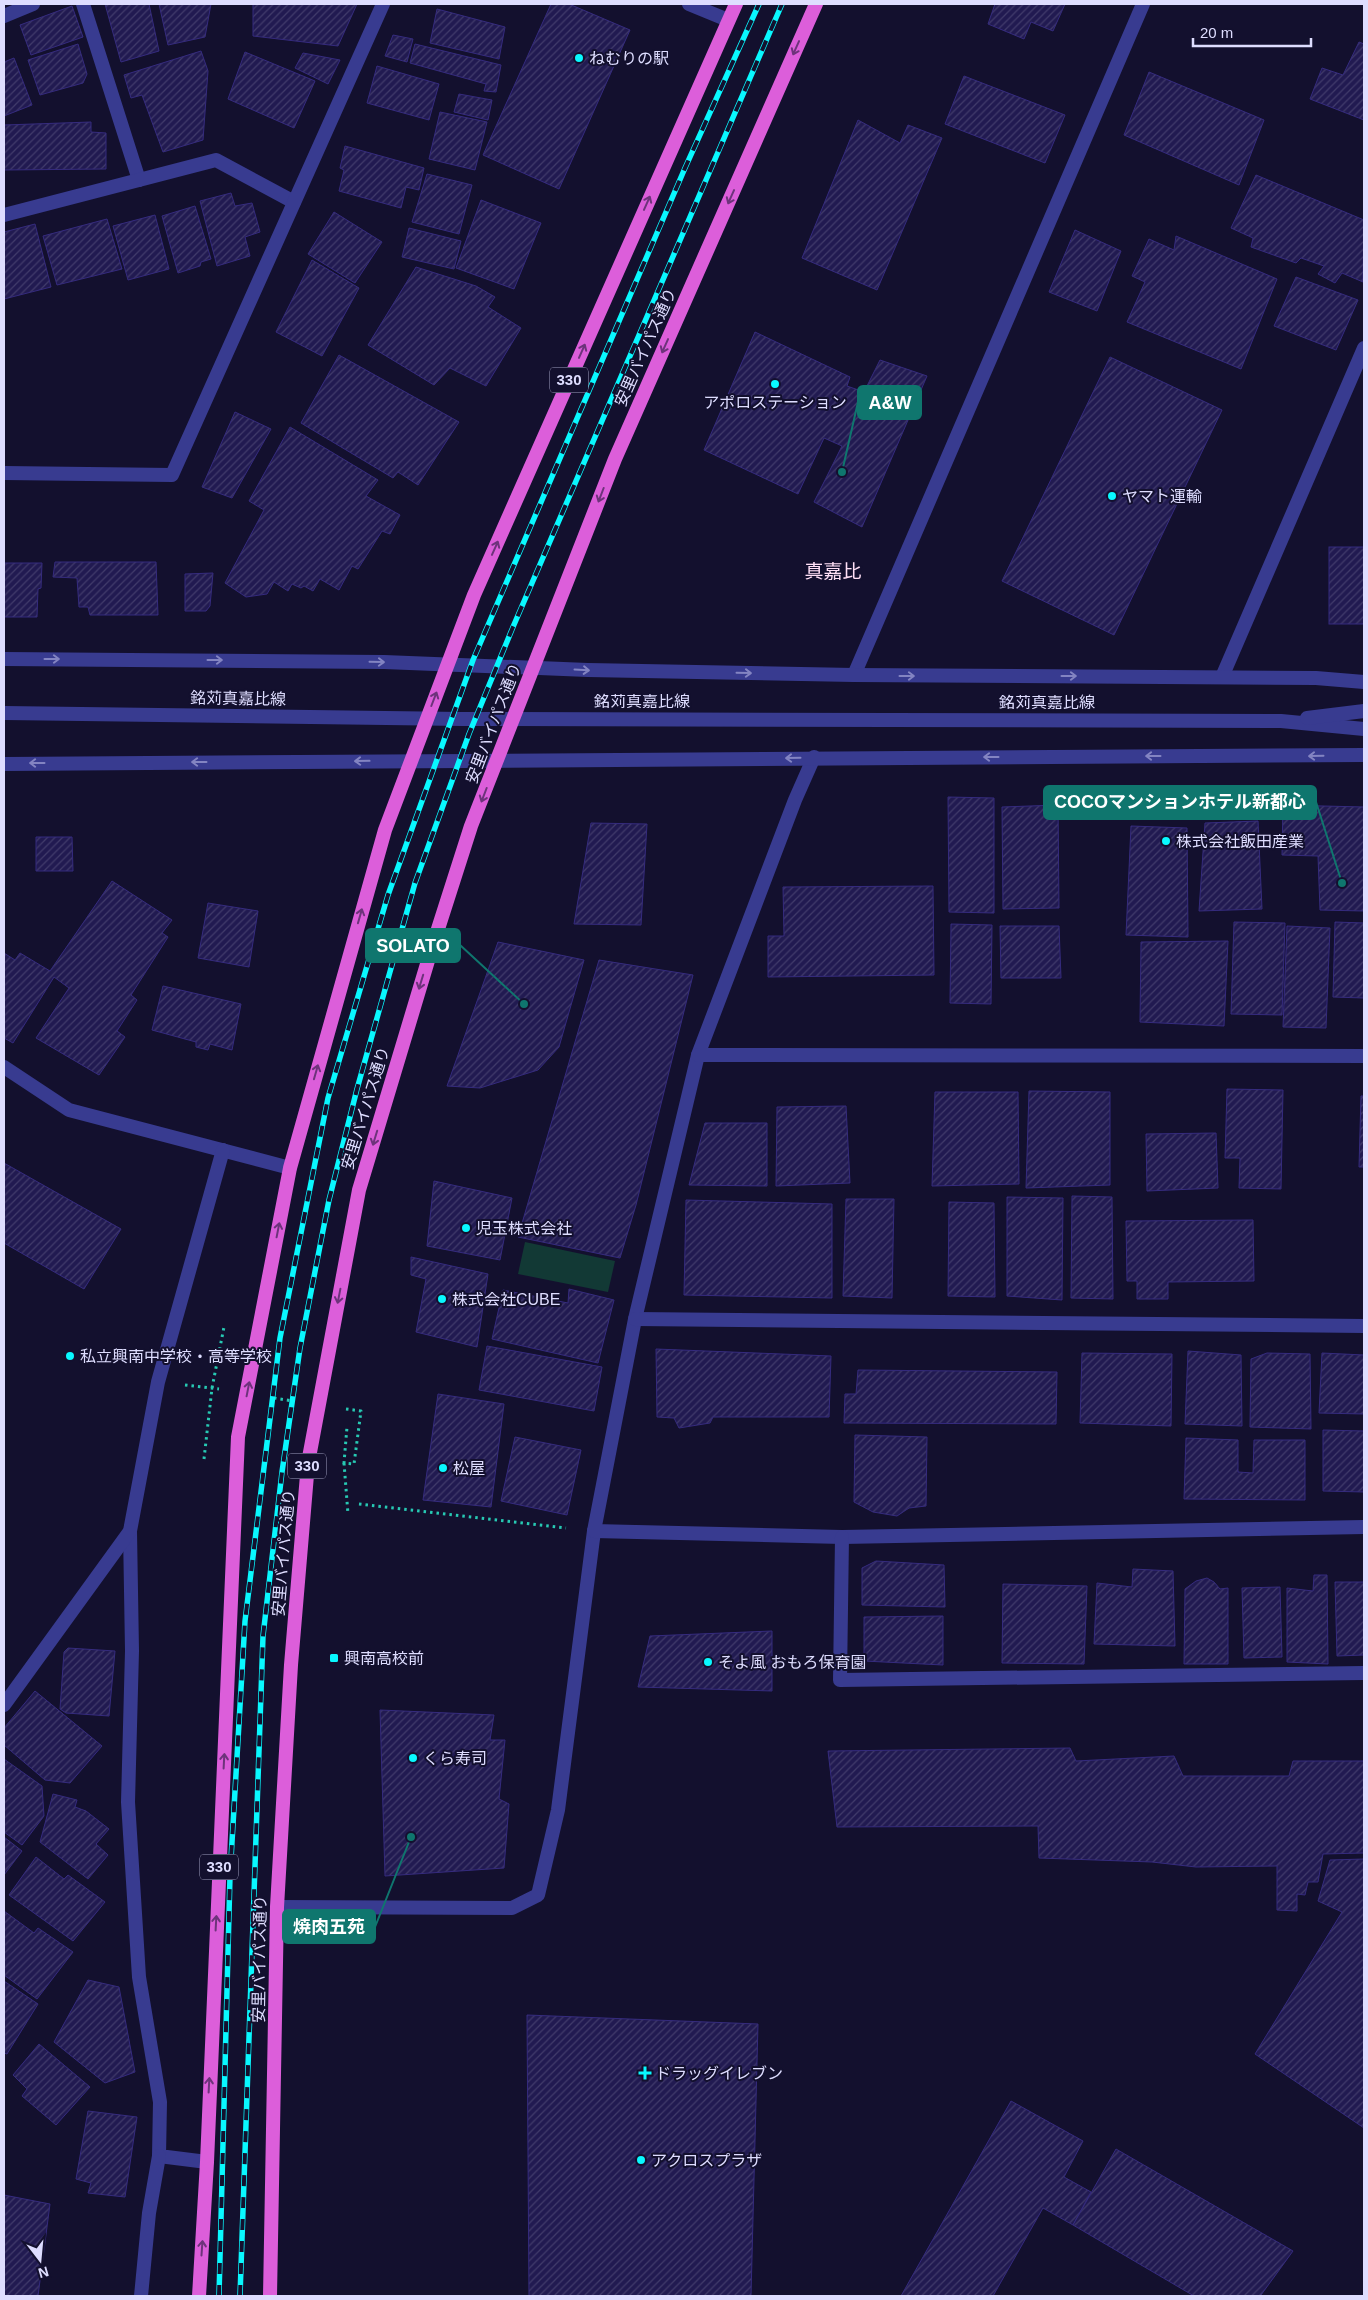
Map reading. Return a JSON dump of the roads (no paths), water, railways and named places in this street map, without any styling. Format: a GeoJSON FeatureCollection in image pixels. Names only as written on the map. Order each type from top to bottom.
{"type":"FeatureCollection","features":[{"type":"Feature","properties":{"kind":"highway","name":"330"},"geometry":{"type":"LineString","coordinates":[[199,2296],[207,2162],[238,1437],[290,1168],[385,830],[446,665],[474,595],[736,4]]}},
{"type":"Feature","properties":{"kind":"highway","name":"安里バイパス通り"},"geometry":{"type":"LineString","coordinates":[[270,2296],[277,1906],[291,1665],[308,1463],[359,1190],[430,954],[471,826],[615,459],[816,4]]}},
{"type":"Feature","properties":{"kind":"street"},"geometry":{"type":"LineString","coordinates":[[4,16],[33,4]]}},
{"type":"Feature","properties":{"kind":"street"},"geometry":{"type":"LineString","coordinates":[[83,4],[139,180]]}},
{"type":"Feature","properties":{"kind":"street"},"geometry":{"type":"LineString","coordinates":[[4,473],[172,475],[383,4]]}},
{"type":"Feature","properties":{"kind":"street"},"geometry":{"type":"LineString","coordinates":[[689,4],[728,20]]}},
{"type":"Feature","properties":{"kind":"street"},"geometry":{"type":"LineString","coordinates":[[854,675],[1143,4]]}},
{"type":"Feature","properties":{"kind":"street"},"geometry":{"type":"LineString","coordinates":[[4,215],[216,160],[294,202]]}},
{"type":"Feature","properties":{"kind":"street"},"geometry":{"type":"LineString","coordinates":[[1222,677],[1364,348]]}},
{"type":"Feature","properties":{"kind":"street"},"geometry":{"type":"LineString","coordinates":[[4,659],[384,662],[533,668],[854,675],[1316,678],[1364,682]]}},
{"type":"Feature","properties":{"kind":"street","name":"銘苅真嘉比線"},"geometry":{"type":"LineString","coordinates":[[1281,720],[1364,711]]}},
{"type":"Feature","properties":{"kind":"street","name":"銘苅真嘉比線"},"geometry":{"type":"LineString","coordinates":[[4,713],[461,719],[919,718],[1281,720],[1364,729]]}},
{"type":"Feature","properties":{"kind":"street"},"geometry":{"type":"LineString","coordinates":[[4,764],[814,757],[1364,755]]}},
{"type":"Feature","properties":{"kind":"street"},"geometry":{"type":"LineString","coordinates":[[277,1906],[512,1908],[538,1895],[558,1810],[594,1531],[635,1320],[698,1055],[795,800],[814,757]]}},
{"type":"Feature","properties":{"kind":"street"},"geometry":{"type":"LineString","coordinates":[[698,1055],[1364,1056]]}},
{"type":"Feature","properties":{"kind":"street"},"geometry":{"type":"LineString","coordinates":[[4,1067],[69,1110],[290,1168]]}},
{"type":"Feature","properties":{"kind":"street"},"geometry":{"type":"LineString","coordinates":[[141,2296],[149,2213],[159,2156],[160,2102],[139,1977],[128,1802],[132,1651],[130,1532],[158,1382],[223,1150]]}},
{"type":"Feature","properties":{"kind":"street"},"geometry":{"type":"LineString","coordinates":[[635,1320],[1364,1326]]}},
{"type":"Feature","properties":{"kind":"street"},"geometry":{"type":"LineString","coordinates":[[594,1531],[842,1537],[1364,1528]]}},
{"type":"Feature","properties":{"kind":"street"},"geometry":{"type":"LineString","coordinates":[[4,1705],[130,1532]]}},
{"type":"Feature","properties":{"kind":"street"},"geometry":{"type":"LineString","coordinates":[[842,1537],[840,1680],[1364,1674]]}},
{"type":"Feature","properties":{"kind":"street"},"geometry":{"type":"LineString","coordinates":[[159,2156],[207,2162]]}},
{"type":"Feature","properties":{"kind":"railway"},"geometry":{"type":"LineString","coordinates":[[219,2296],[230,1876],[245,1621],[280,1338],[328,1098],[388,895],[473,660],[685,168],[759,4]]}},
{"type":"Feature","properties":{"kind":"railway"},"geometry":{"type":"LineString","coordinates":[[240,2296],[263,1636],[282,1472],[300,1348],[329,1200],[357,1089],[415,883],[469,734],[513,627],[782,4]]}},
{"type":"Feature","properties":{"kind":"place","name":"ねむりの駅"},"geometry":{"type":"Point","coordinates":[579,58]}},
{"type":"Feature","properties":{"kind":"place","name":"アポロステーション"},"geometry":{"type":"Point","coordinates":[775,384]}},
{"type":"Feature","properties":{"kind":"place","name":"A&W"},"geometry":{"type":"Point","coordinates":[842,472]}},
{"type":"Feature","properties":{"kind":"place","name":"ヤマト運輸"},"geometry":{"type":"Point","coordinates":[1112,496]}},
{"type":"Feature","properties":{"kind":"place","name":"株式会社飯田産業"},"geometry":{"type":"Point","coordinates":[1166,841]}},
{"type":"Feature","properties":{"kind":"place","name":"COCOマンションホテル新都心"},"geometry":{"type":"Point","coordinates":[1342,883]}},
{"type":"Feature","properties":{"kind":"place","name":"SOLATO"},"geometry":{"type":"Point","coordinates":[524,1004]}},
{"type":"Feature","properties":{"kind":"place","name":"児玉株式会社"},"geometry":{"type":"Point","coordinates":[466,1228]}},
{"type":"Feature","properties":{"kind":"place","name":"株式会社CUBE"},"geometry":{"type":"Point","coordinates":[442,1299]}},
{"type":"Feature","properties":{"kind":"place","name":"私立興南中学校・高等学校"},"geometry":{"type":"Point","coordinates":[70,1356]}},
{"type":"Feature","properties":{"kind":"place","name":"松屋"},"geometry":{"type":"Point","coordinates":[443,1468]}},
{"type":"Feature","properties":{"kind":"place","name":"興南高校前"},"geometry":{"type":"Point","coordinates":[334,1658]}},
{"type":"Feature","properties":{"kind":"place","name":"そよ風 おもろ保育園"},"geometry":{"type":"Point","coordinates":[708,1662]}},
{"type":"Feature","properties":{"kind":"place","name":"くら寿司"},"geometry":{"type":"Point","coordinates":[413,1758]}},
{"type":"Feature","properties":{"kind":"place","name":"焼肉五苑"},"geometry":{"type":"Point","coordinates":[411,1837]}},
{"type":"Feature","properties":{"kind":"place","name":"ドラッグイレブン"},"geometry":{"type":"Point","coordinates":[645,2073]}},
{"type":"Feature","properties":{"kind":"place","name":"アクロスプラザ"},"geometry":{"type":"Point","coordinates":[641,2160]}},
{"type":"Feature","properties":{"kind":"district","name":"真嘉比"},"geometry":{"type":"Point","coordinates":[833,571]}}]}
